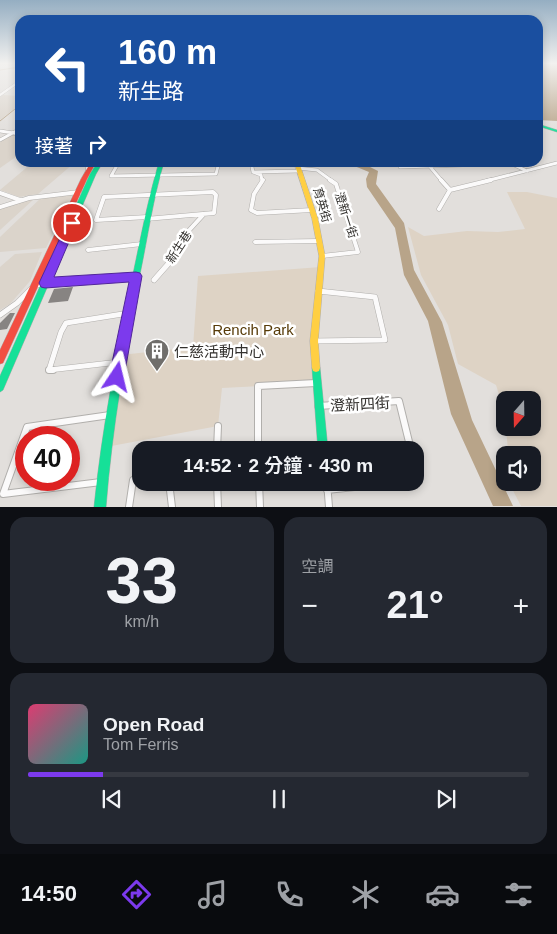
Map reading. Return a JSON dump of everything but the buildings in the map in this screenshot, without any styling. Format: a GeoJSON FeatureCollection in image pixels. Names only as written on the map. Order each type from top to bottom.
{"type":"FeatureCollection","features":[{"type":"Feature","properties":{"kind":"street"},"geometry":{"type":"LineString","coordinates":[[0,95],[9,88]]}},
{"type":"Feature","properties":{"kind":"street"},"geometry":{"type":"LineString","coordinates":[[0,90],[5,90]]}},
{"type":"Feature","properties":{"kind":"street"},"geometry":{"type":"LineString","coordinates":[[543,127],[557,131]]}},
{"type":"Feature","properties":{"kind":"street"},"geometry":{"type":"LineString","coordinates":[[0,131],[13,133]]}},
{"type":"Feature","properties":{"kind":"street"},"geometry":{"type":"LineString","coordinates":[[0,140],[13,133]]}},
{"type":"Feature","properties":{"kind":"street"},"geometry":{"type":"LineString","coordinates":[[543,167],[557,163]]}},
{"type":"Feature","properties":{"kind":"street"},"geometry":{"type":"LineString","coordinates":[[87,167],[88,171]]}},
{"type":"Feature","properties":{"kind":"street"},"geometry":{"type":"LineString","coordinates":[[82,192],[91,167]]}},
{"type":"Feature","properties":{"kind":"street"},"geometry":{"type":"LineString","coordinates":[[0,360],[82,192],[98,167]]}},
{"type":"Feature","properties":{"kind":"street"},"geometry":{"type":"LineString","coordinates":[[116,167],[111,176],[216,174],[218,167]]}},
{"type":"Feature","properties":{"kind":"street"},"geometry":{"type":"LineString","coordinates":[[100,506],[101,482],[119,362],[146,218],[160,167]]}},
{"type":"Feature","properties":{"kind":"street"},"geometry":{"type":"LineString","coordinates":[[252,167],[253,172]]}},
{"type":"Feature","properties":{"kind":"street"},"geometry":{"type":"LineString","coordinates":[[253,172],[297,167]]}},
{"type":"Feature","properties":{"kind":"street","name":"育英街"},"geometry":{"type":"LineString","coordinates":[[297,167],[312,210],[322,256],[314,341],[322,441]]}},
{"type":"Feature","properties":{"kind":"street","name":"澄新一街"},"geometry":{"type":"LineString","coordinates":[[297,167],[318,170],[336,184],[358,252],[322,256]]}},
{"type":"Feature","properties":{"kind":"street"},"geometry":{"type":"LineString","coordinates":[[431,167],[450,190]]}},
{"type":"Feature","properties":{"kind":"street"},"geometry":{"type":"LineString","coordinates":[[519,167],[527,171]]}},
{"type":"Feature","properties":{"kind":"street"},"geometry":{"type":"LineString","coordinates":[[439,209],[450,190],[542,167]]}},
{"type":"Feature","properties":{"kind":"street"},"geometry":{"type":"LineString","coordinates":[[253,172],[261,175],[264,180],[256,187],[251,199],[251,210],[257,213],[312,210]]}},
{"type":"Feature","properties":{"kind":"street"},"geometry":{"type":"LineString","coordinates":[[0,207],[20,200],[82,192]]}},
{"type":"Feature","properties":{"kind":"street","name":"新生巷"},"geometry":{"type":"LineString","coordinates":[[152,194],[213,192],[216,195],[214,213],[204,214],[182,238],[170,262],[154,280]]}},
{"type":"Feature","properties":{"kind":"street"},"geometry":{"type":"LineString","coordinates":[[0,193],[20,200]]}},
{"type":"Feature","properties":{"kind":"street"},"geometry":{"type":"LineString","coordinates":[[152,194],[104,197],[96,220],[204,214]]}},
{"type":"Feature","properties":{"kind":"street"},"geometry":{"type":"LineString","coordinates":[[0,387],[76,205]]}},
{"type":"Feature","properties":{"kind":"street"},"geometry":{"type":"LineString","coordinates":[[256,242],[319,241]]}},
{"type":"Feature","properties":{"kind":"street"},"geometry":{"type":"LineString","coordinates":[[88,250],[142,244]]}},
{"type":"Feature","properties":{"kind":"street"},"geometry":{"type":"LineString","coordinates":[[0,315],[17,303],[35,285],[136,276]]}},
{"type":"Feature","properties":{"kind":"street"},"geometry":{"type":"LineString","coordinates":[[314,341],[385,340],[375,297],[318,291]]}},
{"type":"Feature","properties":{"kind":"street"},"geometry":{"type":"LineString","coordinates":[[119,362],[49,370],[61,332],[66,323],[129,313]]}},
{"type":"Feature","properties":{"kind":"street"},"geometry":{"type":"LineString","coordinates":[[258,441],[258,386],[316,383]]}},
{"type":"Feature","properties":{"kind":"street","name":"澄新四街"},"geometry":{"type":"LineString","coordinates":[[318,406],[399,402],[409,441]]}},
{"type":"Feature","properties":{"kind":"street"},"geometry":{"type":"LineString","coordinates":[[101,482],[4,494],[27,427],[110,415]]}},
{"type":"Feature","properties":{"kind":"street"},"geometry":{"type":"LineString","coordinates":[[217,441],[218,426]]}},
{"type":"Feature","properties":{"kind":"street"},"geometry":{"type":"LineString","coordinates":[[129,506],[132,486]]}},
{"type":"Feature","properties":{"kind":"street"},"geometry":{"type":"LineString","coordinates":[[171,491],[172,506]]}},
{"type":"Feature","properties":{"kind":"street"},"geometry":{"type":"LineString","coordinates":[[217,491],[218,506]]}},
{"type":"Feature","properties":{"kind":"street"},"geometry":{"type":"LineString","coordinates":[[259,491],[260,506]]}},
{"type":"Feature","properties":{"kind":"street"},"geometry":{"type":"LineString","coordinates":[[328,491],[329,506]]}},
{"type":"Feature","properties":{"kind":"shaded area"},"geometry":{"type":"Polygon","coordinates":[[[543,88],[557,88],[557,121],[543,120],[543,88]]]}},
{"type":"Feature","properties":{"kind":"shaded area"},"geometry":{"type":"Polygon","coordinates":[[[3,95],[15,96],[15,108],[0,120],[0,97],[3,95]]]}},
{"type":"Feature","properties":{"kind":"shaded area"},"geometry":{"type":"Polygon","coordinates":[[[15,134],[15,158],[0,168],[0,142],[15,134]]]}},
{"type":"Feature","properties":{"kind":"shaded area"},"geometry":{"type":"Polygon","coordinates":[[[27,167],[69,167],[38,194],[19,197],[0,190],[27,167]]]}},
{"type":"Feature","properties":{"kind":"shaded area"},"geometry":{"type":"Polygon","coordinates":[[[357,167],[370,167],[378,171],[376,184],[404,223],[414,270],[442,322],[472,420],[496,470],[496,491],[506,491],[513,506],[493,506],[451,414],[428,321],[404,275],[395,228],[367,187],[366,179],[369,172],[357,167]]]}},
{"type":"Feature","properties":{"kind":"shaded area"},"geometry":{"type":"Polygon","coordinates":[[[73,194],[46,248],[0,252],[0,237],[42,197],[73,194]]]}},
{"type":"Feature","properties":{"kind":"shaded area"},"geometry":{"type":"Polygon","coordinates":[[[34,199],[0,230],[0,209],[34,199]]]}},
{"type":"Feature","properties":{"kind":"shaded area"},"geometry":{"type":"Polygon","coordinates":[[[42,252],[30,281],[10,304],[0,310],[0,267],[15,254],[42,252]]]}},
{"type":"Feature","properties":{"kind":"green space"},"geometry":{"type":"Polygon","coordinates":[[[507,192],[527,192],[557,198],[557,506],[521,506],[513,491],[541,491],[541,446],[508,446],[507,436],[541,436],[541,391],[498,391],[496,385],[458,364],[448,325],[421,275],[408,227],[424,236],[467,231],[498,232],[525,229],[507,192]]]}},
{"type":"Feature","properties":{"kind":"green space","name":"Rencih Park"},"geometry":{"type":"Polygon","coordinates":[[[321,267],[316,383],[222,388],[218,426],[106,447],[121,355],[193,347],[198,276],[321,267]]]}},
{"type":"Feature","properties":{"kind":"waterway"},"geometry":{"type":"LineString","coordinates":[[0,121],[15,109]]}},
{"type":"Feature","properties":{"kind":"traffic: fast"},"geometry":{"type":"LineString","coordinates":[[543,127],[557,131]]}},
{"type":"Feature","properties":{"kind":"traffic: fast"},"geometry":{"type":"LineString","coordinates":[[0,387],[98,167]]}},
{"type":"Feature","properties":{"kind":"traffic: fast"},"geometry":{"type":"LineString","coordinates":[[100,507],[106,448],[119,360],[154,189],[161,167]]}},
{"type":"Feature","properties":{"kind":"traffic: fast"},"geometry":{"type":"LineString","coordinates":[[316,368],[322,441]]}},
{"type":"Feature","properties":{"kind":"traffic: slow"},"geometry":{"type":"LineString","coordinates":[[298,167],[315,219],[322,256],[314,341],[316,368]]}},
{"type":"Feature","properties":{"kind":"traffic: jam"},"geometry":{"type":"LineString","coordinates":[[0,360],[91,167]]}},
{"type":"Feature","properties":{"kind":"place","name":"仁慈活動中心"},"geometry":{"type":"Point","coordinates":[157,372]}},
{"type":"Feature","properties":{"kind":"route"},"geometry":{"type":"LineString","coordinates":[[72,223],[45,283],[136,276],[117,377]]}}]}
